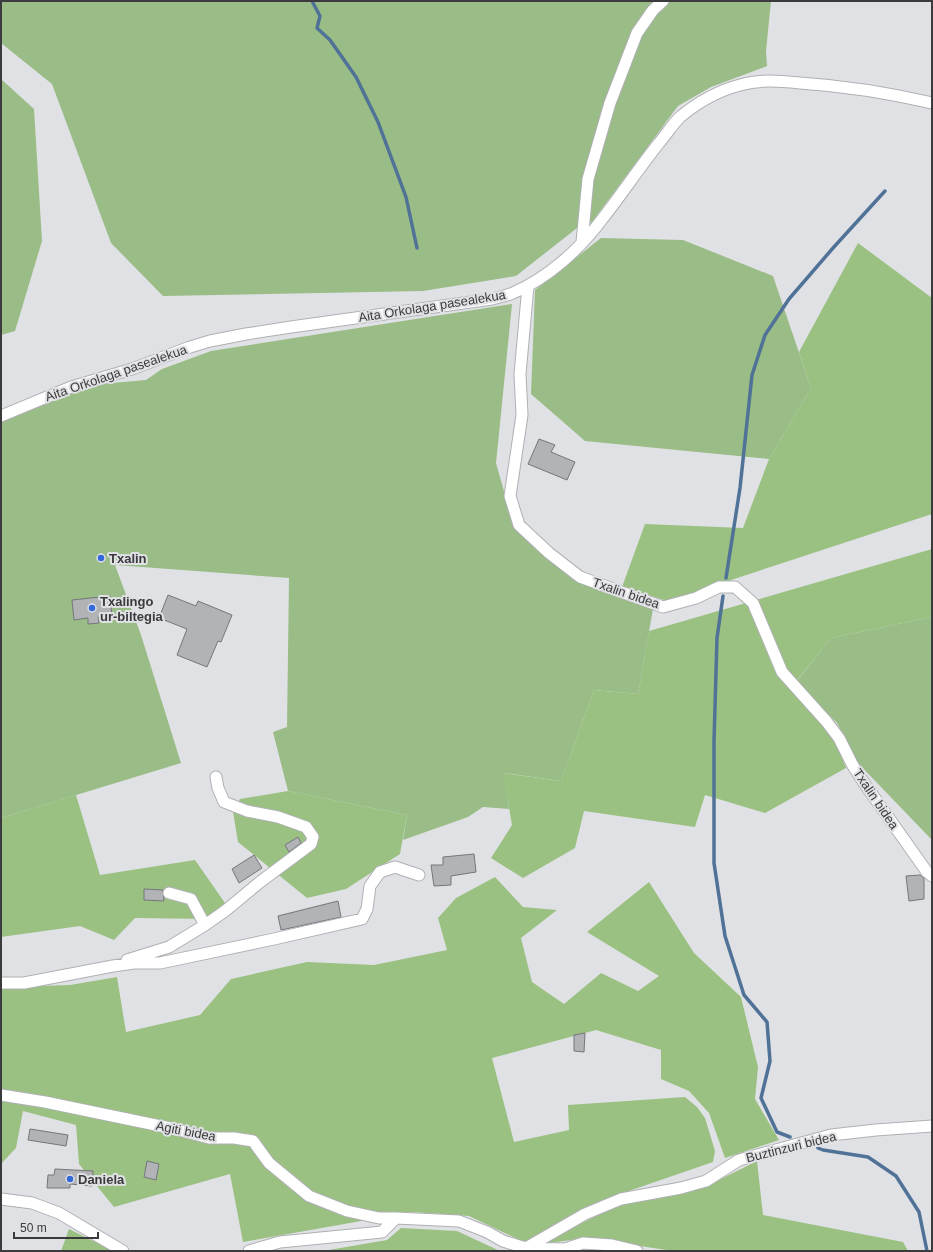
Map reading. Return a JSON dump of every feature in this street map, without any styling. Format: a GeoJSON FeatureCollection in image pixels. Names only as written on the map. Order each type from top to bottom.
{"type":"FeatureCollection","features":[{"type":"Feature","properties":{"kind":"street"},"geometry":{"type":"LineString","coordinates":[[582,242],[588,179],[610,103],[637,33],[653,10],[663,1]]}},
{"type":"Feature","properties":{"kind":"street","name":"Aita Orkolaga pasealekua"},"geometry":{"type":"LineString","coordinates":[[1,416],[71,387],[132,369],[190,347],[210,342],[246,334],[492,299],[511,294],[528,286],[560,263],[582,242],[602,219],[636,172],[678,119],[708,96],[723,90],[741,84],[761,81],[779,81],[863,90],[932,103]]}},
{"type":"Feature","properties":{"kind":"street","name":"Txalin bidea"},"geometry":{"type":"LineString","coordinates":[[528,286],[520,374],[522,415],[510,496],[519,525],[549,553],[580,577],[663,607],[696,598],[719,587],[735,587],[753,603],[782,672],[826,721],[838,738],[864,784],[932,876]]}},
{"type":"Feature","properties":{"kind":"street"},"geometry":{"type":"LineString","coordinates":[[114,966],[169,946],[205,925],[311,844],[313,836],[306,827],[278,817],[247,810],[224,802],[218,788],[216,777]]}},
{"type":"Feature","properties":{"kind":"street"},"geometry":{"type":"LineString","coordinates":[[1,983],[24,984],[114,966],[134,963],[160,963],[362,919],[366,909],[370,886],[380,872],[396,867],[419,875]]}},
{"type":"Feature","properties":{"kind":"street"},"geometry":{"type":"LineString","coordinates":[[169,893],[191,899],[205,925]]}},
{"type":"Feature","properties":{"kind":"street","name":"Agiti bidea"},"geometry":{"type":"LineString","coordinates":[[1,1095],[52,1103],[209,1138],[234,1138],[253,1141],[269,1163],[309,1196],[347,1211],[379,1218],[459,1221],[487,1232],[503,1241],[526,1248],[565,1249],[583,1243],[612,1245],[637,1251]]}},
{"type":"Feature","properties":{"kind":"street","name":"Buztinzuri bidea"},"geometry":{"type":"LineString","coordinates":[[526,1248],[585,1214],[621,1199],[681,1188],[706,1181],[739,1160],[831,1135],[932,1126]]}},
{"type":"Feature","properties":{"kind":"street"},"geometry":{"type":"LineString","coordinates":[[1,1199],[32,1203],[59,1213],[123,1251]]}},
{"type":"Feature","properties":{"kind":"street"},"geometry":{"type":"LineString","coordinates":[[249,1251],[280,1242],[382,1232],[396,1218]]}},
{"type":"Feature","properties":{"kind":"green space"},"geometry":{"type":"Polygon","coordinates":[[[1,1],[771,1],[766,51],[767,66],[711,87],[678,106],[592,222],[577,228],[516,276],[423,291],[163,296],[111,243],[52,84],[1,43],[1,1]]]}},
{"type":"Feature","properties":{"kind":"green space"},"geometry":{"type":"Polygon","coordinates":[[[1,79],[34,109],[42,241],[15,331],[1,335],[1,79]]]}},
{"type":"Feature","properties":{"kind":"green space"},"geometry":{"type":"Polygon","coordinates":[[[601,238],[683,240],[773,276],[811,388],[769,459],[585,441],[531,394],[535,290],[601,238]]]}},
{"type":"Feature","properties":{"kind":"green space"},"geometry":{"type":"Polygon","coordinates":[[[858,243],[932,298],[932,514],[667,601],[622,587],[645,524],[743,528],[769,459],[811,388],[799,352],[858,243]]]}},
{"type":"Feature","properties":{"kind":"green space"},"geometry":{"type":"Polygon","coordinates":[[[512,304],[496,463],[505,495],[540,552],[653,609],[638,694],[594,690],[561,781],[504,773],[509,809],[483,807],[468,817],[403,840],[407,815],[288,791],[273,732],[287,727],[289,578],[115,565],[141,635],[181,763],[1,818],[1,420],[89,385],[146,380],[162,369],[211,351],[512,304]]]}},
{"type":"Feature","properties":{"kind":"green space"},"geometry":{"type":"Polygon","coordinates":[[[932,549],[932,617],[831,638],[790,689],[818,715],[835,740],[846,768],[765,813],[705,795],[695,827],[584,811],[575,848],[523,878],[491,858],[512,825],[503,773],[561,781],[594,690],[638,694],[649,631],[932,549]]]}},
{"type":"Feature","properties":{"kind":"green space"},"geometry":{"type":"Polygon","coordinates":[[[932,617],[932,840],[856,761],[837,723],[796,682],[831,638],[932,617]]]}},
{"type":"Feature","properties":{"kind":"green space"},"geometry":{"type":"Polygon","coordinates":[[[288,791],[407,815],[400,854],[346,889],[307,898],[238,842],[233,812],[240,799],[288,791]]]}},
{"type":"Feature","properties":{"kind":"green space"},"geometry":{"type":"Polygon","coordinates":[[[76,795],[100,875],[195,860],[225,903],[206,919],[135,918],[114,940],[80,926],[1,937],[1,818],[76,795]]]}},
{"type":"Feature","properties":{"kind":"green space"},"geometry":{"type":"Polygon","coordinates":[[[495,877],[523,907],[557,910],[521,938],[532,982],[564,1004],[601,973],[638,991],[659,976],[587,932],[649,882],[694,953],[741,997],[758,1067],[755,1099],[779,1140],[725,1158],[709,1113],[689,1091],[661,1079],[661,1050],[596,1030],[492,1058],[514,1142],[569,1130],[568,1105],[685,1097],[697,1107],[705,1118],[715,1151],[713,1162],[623,1193],[526,1243],[469,1216],[412,1212],[243,1242],[230,1174],[114,1207],[79,1164],[76,1125],[23,1111],[16,1148],[1,1164],[1,987],[70,985],[117,977],[126,1032],[200,1015],[231,979],[307,962],[374,965],[447,950],[438,918],[456,898],[495,877]]]}},
{"type":"Feature","properties":{"kind":"green space"},"geometry":{"type":"Polygon","coordinates":[[[757,1161],[763,1215],[903,1242],[908,1251],[673,1251],[587,1238],[540,1244],[622,1203],[707,1186],[757,1161]]]}},
{"type":"Feature","properties":{"kind":"green space"},"geometry":{"type":"Polygon","coordinates":[[[401,1228],[457,1231],[500,1251],[323,1251],[387,1240],[401,1228]]]}},
{"type":"Feature","properties":{"kind":"green space"},"geometry":{"type":"Polygon","coordinates":[[[69,1229],[113,1251],[61,1251],[69,1229]]]}},
{"type":"Feature","properties":{"kind":"building"},"geometry":{"type":"Polygon","coordinates":[[[539,439],[555,445],[551,452],[575,462],[567,480],[528,464],[539,439]]]}},
{"type":"Feature","properties":{"kind":"building"},"geometry":{"type":"Polygon","coordinates":[[[168,595],[196,606],[198,601],[232,615],[221,642],[218,641],[207,667],[177,655],[187,629],[159,618],[168,595]]]}},
{"type":"Feature","properties":{"kind":"building","name":"Txalingo ur-biltegia"},"geometry":{"type":"Polygon","coordinates":[[[110,596],[112,616],[98,617],[99,623],[88,624],[88,618],[74,620],[72,600],[110,596]]]}},
{"type":"Feature","properties":{"kind":"building"},"geometry":{"type":"Polygon","coordinates":[[[298,837],[301,843],[289,852],[285,845],[298,837]]]}},
{"type":"Feature","properties":{"kind":"building"},"geometry":{"type":"Polygon","coordinates":[[[474,854],[476,872],[451,876],[451,885],[434,886],[431,865],[443,865],[443,857],[474,854]]]}},
{"type":"Feature","properties":{"kind":"building"},"geometry":{"type":"Polygon","coordinates":[[[254,855],[262,868],[239,883],[232,869],[254,855]]]}},
{"type":"Feature","properties":{"kind":"building"},"geometry":{"type":"Polygon","coordinates":[[[920,875],[924,878],[924,899],[909,901],[906,876],[920,875]]]}},
{"type":"Feature","properties":{"kind":"building"},"geometry":{"type":"Polygon","coordinates":[[[144,889],[163,890],[164,901],[144,900],[144,889]]]}},
{"type":"Feature","properties":{"kind":"building"},"geometry":{"type":"Polygon","coordinates":[[[338,901],[341,917],[281,930],[278,916],[338,901]]]}},
{"type":"Feature","properties":{"kind":"building"},"geometry":{"type":"Polygon","coordinates":[[[585,1033],[584,1052],[574,1051],[574,1035],[585,1033]]]}},
{"type":"Feature","properties":{"kind":"building"},"geometry":{"type":"Polygon","coordinates":[[[30,1129],[68,1135],[66,1146],[28,1140],[30,1129]]]}},
{"type":"Feature","properties":{"kind":"building"},"geometry":{"type":"Polygon","coordinates":[[[147,1161],[159,1164],[156,1180],[144,1177],[147,1161]]]}},
{"type":"Feature","properties":{"kind":"building","name":"Daniela"},"geometry":{"type":"Polygon","coordinates":[[[55,1169],[93,1171],[92,1186],[70,1184],[70,1188],[47,1188],[48,1175],[54,1175],[55,1169]]]}},
{"type":"Feature","properties":{"kind":"waterway"},"geometry":{"type":"LineString","coordinates":[[312,1],[320,16],[317,28],[330,40],[356,77],[378,122],[406,197],[417,248]]}},
{"type":"Feature","properties":{"kind":"waterway"},"geometry":{"type":"LineString","coordinates":[[726,578],[740,488],[752,375],[765,335],[789,299],[885,191]]}},
{"type":"Feature","properties":{"kind":"waterway"},"geometry":{"type":"LineString","coordinates":[[723,596],[717,638],[714,741],[714,863],[725,936],[744,995],[767,1022],[770,1061],[761,1098],[777,1132],[790,1137]]}},
{"type":"Feature","properties":{"kind":"waterway"},"geometry":{"type":"LineString","coordinates":[[818,1148],[868,1157],[896,1176],[919,1212],[927,1251]]}},
{"type":"Feature","properties":{"kind":"place","name":"Txalin"},"geometry":{"type":"Point","coordinates":[101,558]}},
{"type":"Feature","properties":{"kind":"place","name":"Txalingo ur-biltegia"},"geometry":{"type":"Point","coordinates":[92,608]}},
{"type":"Feature","properties":{"kind":"place","name":"Daniela"},"geometry":{"type":"Point","coordinates":[70,1179]}}]}
